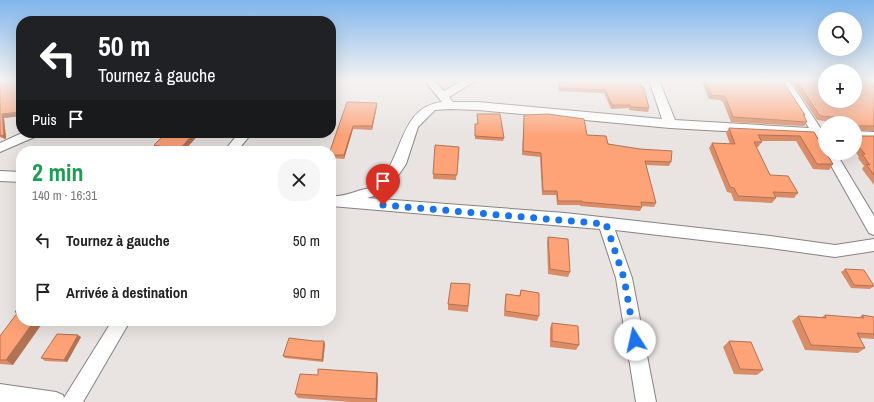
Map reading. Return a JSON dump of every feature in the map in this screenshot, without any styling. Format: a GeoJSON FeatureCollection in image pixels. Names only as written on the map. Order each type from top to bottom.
{"type":"FeatureCollection","features":[{"type":"Feature","properties":{"kind":"street"},"geometry":{"type":"LineString","coordinates":[[661,99],[670,124]]}},
{"type":"Feature","properties":{"kind":"street"},"geometry":{"type":"LineString","coordinates":[[797,99],[818,130]]}},
{"type":"Feature","properties":{"kind":"street"},"geometry":{"type":"LineString","coordinates":[[336,202],[382,188],[399,164],[413,125],[432,107],[446,100],[478,106],[818,137]]}},
{"type":"Feature","properties":{"kind":"street"},"geometry":{"type":"LineString","coordinates":[[862,135],[874,136]]}},
{"type":"Feature","properties":{"kind":"street"},"geometry":{"type":"LineString","coordinates":[[0,148],[22,138]]}},
{"type":"Feature","properties":{"kind":"street"},"geometry":{"type":"LineString","coordinates":[[234,146],[242,138]]}},
{"type":"Feature","properties":{"kind":"street"},"geometry":{"type":"LineString","coordinates":[[834,160],[874,229]]}},
{"type":"Feature","properties":{"kind":"street"},"geometry":{"type":"LineString","coordinates":[[0,176],[16,177]]}},
{"type":"Feature","properties":{"kind":"street"},"geometry":{"type":"LineString","coordinates":[[336,202],[606,224],[770,242],[835,251],[874,244]]}},
{"type":"Feature","properties":{"kind":"street"},"geometry":{"type":"LineString","coordinates":[[606,224],[624,278],[646,402]]}},
{"type":"Feature","properties":{"kind":"street"},"geometry":{"type":"LineString","coordinates":[[72,402],[118,326]]}},
{"type":"Feature","properties":{"kind":"street"},"geometry":{"type":"LineString","coordinates":[[0,393],[56,402]]}},
{"type":"Feature","properties":{"kind":"building"},"geometry":{"type":"Polygon","coordinates":[[[0,99],[16,99],[16,112],[2,114],[4,135],[0,135],[0,99]]]}},
{"type":"Feature","properties":{"kind":"building"},"geometry":{"type":"Polygon","coordinates":[[[609,99],[647,99],[649,108],[631,107],[630,105],[612,105],[609,99]]]}},
{"type":"Feature","properties":{"kind":"building"},"geometry":{"type":"Polygon","coordinates":[[[726,99],[794,99],[805,115],[803,114],[807,122],[733,117],[726,99]]]}},
{"type":"Feature","properties":{"kind":"building"},"geometry":{"type":"Polygon","coordinates":[[[809,99],[818,99],[818,108],[862,108],[862,99],[874,99],[874,126],[862,126],[862,116],[820,116],[809,99]]]}},
{"type":"Feature","properties":{"kind":"building"},"geometry":{"type":"Polygon","coordinates":[[[347,102],[377,103],[372,126],[353,126],[344,155],[336,155],[336,146],[332,146],[335,138],[336,138],[336,134],[347,102]]]}},
{"type":"Feature","properties":{"kind":"building"},"geometry":{"type":"Polygon","coordinates":[[[477,114],[500,114],[504,138],[475,136],[475,124],[478,124],[477,114]]]}},
{"type":"Feature","properties":{"kind":"building"},"geometry":{"type":"Polygon","coordinates":[[[548,114],[584,119],[587,135],[606,136],[608,144],[640,149],[672,151],[671,162],[645,161],[656,203],[641,202],[642,207],[582,201],[558,201],[557,191],[543,191],[541,153],[523,151],[524,115],[548,114]]]}},
{"type":"Feature","properties":{"kind":"building"},"geometry":{"type":"Polygon","coordinates":[[[729,128],[814,132],[818,139],[818,160],[830,160],[833,164],[817,164],[800,136],[758,135],[762,142],[754,142],[770,175],[788,176],[798,193],[773,192],[776,198],[738,196],[734,188],[730,187],[712,143],[735,144],[729,128]]]}},
{"type":"Feature","properties":{"kind":"building"},"geometry":{"type":"Polygon","coordinates":[[[862,136],[874,136],[874,175],[866,164],[870,165],[862,154],[865,154],[862,150],[862,136]]]}},
{"type":"Feature","properties":{"kind":"building"},"geometry":{"type":"Polygon","coordinates":[[[161,138],[190,138],[183,146],[154,145],[161,138]]]}},
{"type":"Feature","properties":{"kind":"building"},"geometry":{"type":"Polygon","coordinates":[[[435,145],[459,147],[457,175],[433,174],[435,145]]]}},
{"type":"Feature","properties":{"kind":"building"},"geometry":{"type":"Polygon","coordinates":[[[548,237],[568,239],[570,272],[550,269],[548,237]]]}},
{"type":"Feature","properties":{"kind":"building"},"geometry":{"type":"Polygon","coordinates":[[[845,269],[864,270],[874,286],[854,285],[845,269]]]}},
{"type":"Feature","properties":{"kind":"building"},"geometry":{"type":"Polygon","coordinates":[[[451,283],[470,284],[468,306],[448,304],[451,283]]]}},
{"type":"Feature","properties":{"kind":"building"},"geometry":{"type":"Polygon","coordinates":[[[521,290],[539,293],[539,316],[505,311],[506,294],[520,296],[521,290]]]}},
{"type":"Feature","properties":{"kind":"building"},"geometry":{"type":"Polygon","coordinates":[[[16,315],[16,326],[30,326],[6,360],[0,360],[0,336],[16,315]]]}},
{"type":"Feature","properties":{"kind":"building"},"geometry":{"type":"Polygon","coordinates":[[[825,315],[864,318],[862,315],[874,317],[874,334],[857,333],[865,348],[811,345],[798,316],[826,318],[825,315]]]}},
{"type":"Feature","properties":{"kind":"building"},"geometry":{"type":"Polygon","coordinates":[[[552,323],[578,326],[579,345],[552,341],[552,323]]]}},
{"type":"Feature","properties":{"kind":"building"},"geometry":{"type":"Polygon","coordinates":[[[57,334],[78,335],[64,360],[41,358],[57,334]]]}},
{"type":"Feature","properties":{"kind":"building"},"geometry":{"type":"Polygon","coordinates":[[[289,338],[324,341],[322,360],[283,356],[289,338]]]}},
{"type":"Feature","properties":{"kind":"building"},"geometry":{"type":"Polygon","coordinates":[[[729,341],[751,342],[763,370],[740,369],[729,341]]]}},
{"type":"Feature","properties":{"kind":"building"},"geometry":{"type":"Polygon","coordinates":[[[318,369],[377,373],[376,399],[295,394],[300,374],[318,375],[318,369]]]}},
{"type":"Feature","properties":{"kind":"route"},"geometry":{"type":"LineString","coordinates":[[383,205],[565,219],[606,224],[624,278],[635,340]]}}]}
